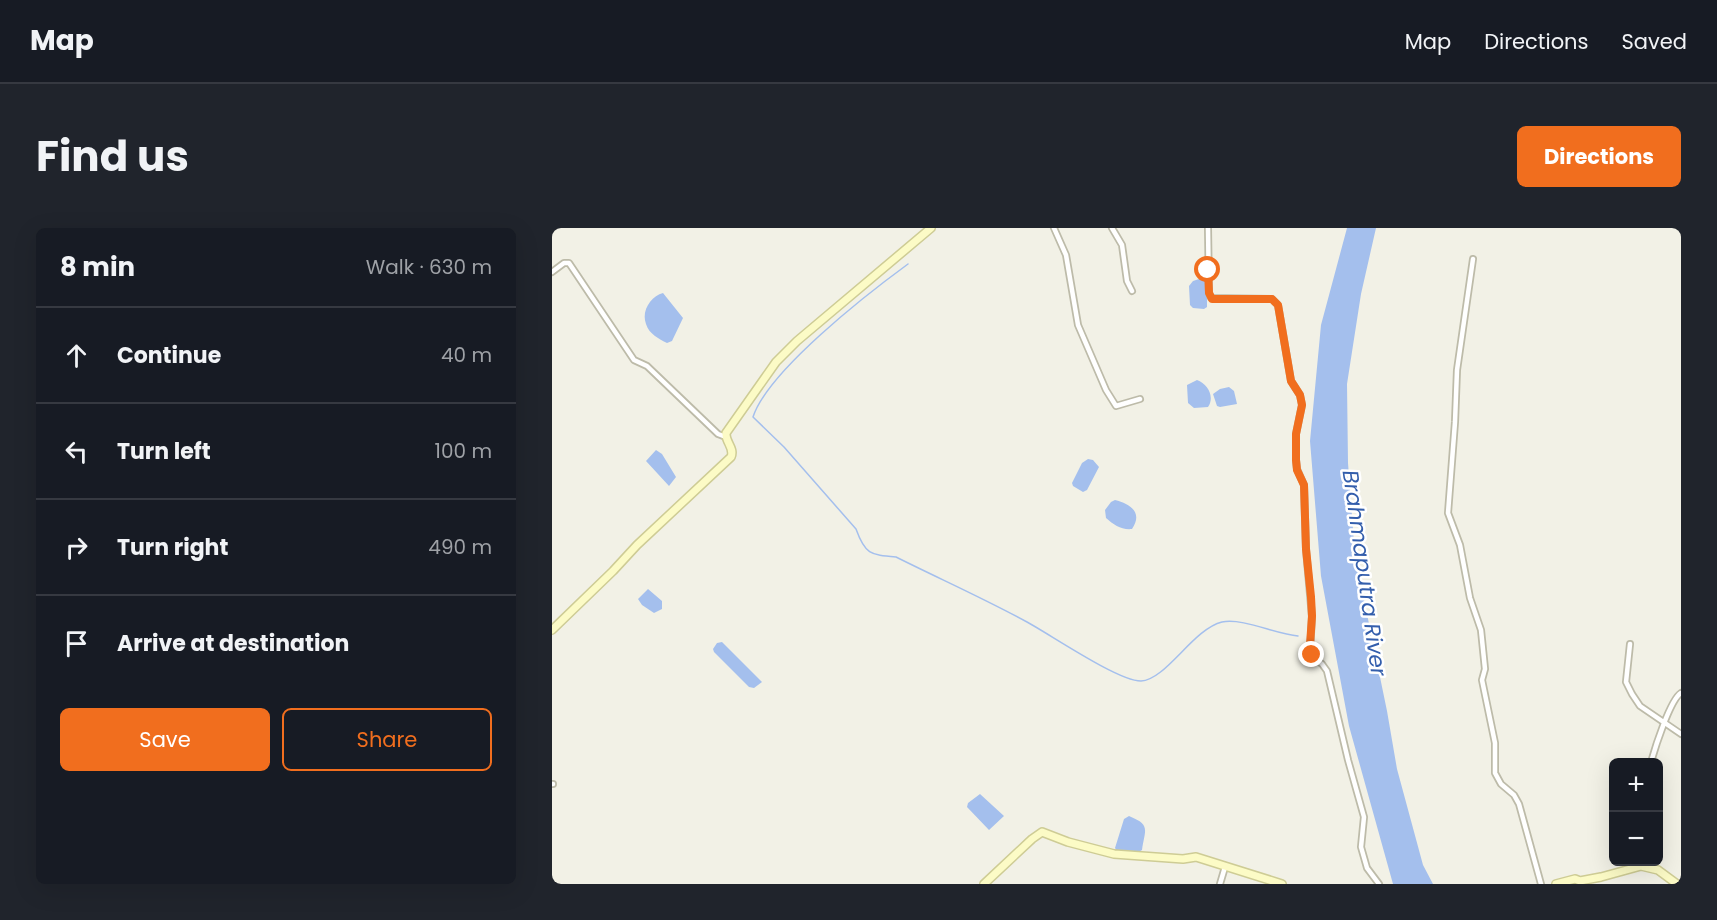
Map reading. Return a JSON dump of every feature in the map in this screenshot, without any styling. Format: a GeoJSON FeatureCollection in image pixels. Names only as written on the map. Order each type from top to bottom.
{"type":"FeatureCollection","features":[{"type":"Feature","properties":{"kind":"street"},"geometry":{"type":"LineString","coordinates":[[552,630],[731,456],[732,450],[726,437],[729,427],[765,377],[797,341],[930,228]]}},
{"type":"Feature","properties":{"kind":"street"},"geometry":{"type":"LineString","coordinates":[[1054,228],[1066,255],[1078,325],[1106,390],[1116,406],[1140,399]]}},
{"type":"Feature","properties":{"kind":"street"},"geometry":{"type":"LineString","coordinates":[[1112,228],[1122,245],[1127,280],[1132,291]]}},
{"type":"Feature","properties":{"kind":"street"},"geometry":{"type":"LineString","coordinates":[[1208,228],[1211,298],[1272,299],[1278,305],[1291,381],[1300,395],[1302,405],[1296,434],[1296,460],[1297,470],[1304,485],[1306,549],[1312,616],[1310,650],[1313,657],[1327,671],[1345,750],[1364,817],[1361,847],[1367,868],[1379,884]]}},
{"type":"Feature","properties":{"kind":"street"},"geometry":{"type":"LineString","coordinates":[[1473,259],[1457,370],[1448,513],[1460,545],[1470,597],[1481,630],[1485,669],[1482,680],[1495,743],[1496,773],[1501,784],[1514,795],[1519,804],[1540,884]]}},
{"type":"Feature","properties":{"kind":"street"},"geometry":{"type":"LineString","coordinates":[[552,272],[564,263],[569,263],[633,360],[647,366],[718,434],[726,437]]}},
{"type":"Feature","properties":{"kind":"street"},"geometry":{"type":"LineString","coordinates":[[1630,645],[1627,685],[1640,706],[1681,735]]}},
{"type":"Feature","properties":{"kind":"street"},"geometry":{"type":"LineString","coordinates":[[1652,758],[1674,699],[1681,693]]}},
{"type":"Feature","properties":{"kind":"street"},"geometry":{"type":"LineString","coordinates":[[984,884],[1042,831],[1068,842],[1114,854],[1182,859],[1196,857],[1282,884]]}},
{"type":"Feature","properties":{"kind":"street"},"geometry":{"type":"LineString","coordinates":[[1556,884],[1575,879],[1580,881],[1601,877],[1641,866],[1658,870],[1677,884]]}},
{"type":"Feature","properties":{"kind":"street"},"geometry":{"type":"LineString","coordinates":[[1220,884],[1225,867]]}},
{"type":"Feature","properties":{"kind":"water"},"geometry":{"type":"Polygon","coordinates":[[[1347,228],[1376,228],[1361,294],[1347,384],[1348,463],[1355,556],[1397,769],[1423,865],[1433,884],[1393,884],[1349,726],[1321,576],[1310,441],[1321,325],[1347,228]]]}},
{"type":"Feature","properties":{"kind":"water"},"geometry":{"type":"Polygon","coordinates":[[[1202,278],[1207,280],[1207,307],[1193,308],[1190,305],[1189,286],[1193,281],[1202,278]]]}},
{"type":"Feature","properties":{"kind":"water"},"geometry":{"type":"Polygon","coordinates":[[[663,293],[683,318],[672,341],[667,343],[647,328],[645,319],[648,305],[655,297],[663,293]]]}},
{"type":"Feature","properties":{"kind":"water"},"geometry":{"type":"Polygon","coordinates":[[[1197,380],[1209,391],[1211,399],[1208,407],[1194,408],[1188,403],[1187,385],[1197,380]]]}},
{"type":"Feature","properties":{"kind":"water"},"geometry":{"type":"Polygon","coordinates":[[[1229,387],[1234,391],[1237,404],[1217,406],[1213,394],[1229,387]]]}},
{"type":"Feature","properties":{"kind":"water"},"geometry":{"type":"Polygon","coordinates":[[[656,450],[662,454],[676,477],[669,486],[646,461],[656,450]]]}},
{"type":"Feature","properties":{"kind":"water"},"geometry":{"type":"Polygon","coordinates":[[[1088,459],[1093,460],[1099,467],[1087,490],[1083,492],[1072,483],[1082,463],[1088,459]]]}},
{"type":"Feature","properties":{"kind":"water"},"geometry":{"type":"Polygon","coordinates":[[[1115,500],[1134,510],[1136,518],[1132,529],[1124,529],[1106,518],[1105,510],[1115,500]]]}},
{"type":"Feature","properties":{"kind":"water"},"geometry":{"type":"Polygon","coordinates":[[[648,589],[662,601],[662,609],[654,613],[642,605],[638,599],[648,589]]]}},
{"type":"Feature","properties":{"kind":"water"},"geometry":{"type":"Polygon","coordinates":[[[722,642],[762,682],[754,688],[749,687],[714,652],[713,649],[717,643],[722,642]]]}},
{"type":"Feature","properties":{"kind":"water"},"geometry":{"type":"Polygon","coordinates":[[[980,794],[1004,816],[989,830],[967,807],[968,803],[980,794]]]}},
{"type":"Feature","properties":{"kind":"water"},"geometry":{"type":"Polygon","coordinates":[[[1129,816],[1141,822],[1145,828],[1142,850],[1137,853],[1117,851],[1115,848],[1124,819],[1129,816]]]}},
{"type":"Feature","properties":{"kind":"waterway"},"geometry":{"type":"LineString","coordinates":[[908,264],[845,313],[798,356],[762,398],[753,417],[784,447],[856,529],[862,544],[870,552],[896,557],[979,597],[1027,622],[1101,666],[1130,679],[1141,681],[1160,672],[1201,634],[1222,622],[1240,622],[1298,636]]}},
{"type":"Feature","properties":{"kind":"route"},"geometry":{"type":"LineString","coordinates":[[1208,270],[1209,293],[1212,299],[1272,299],[1278,305],[1291,381],[1300,395],[1302,405],[1296,434],[1296,460],[1297,470],[1304,485],[1306,549],[1312,616],[1310,645],[1312,655]]}},
{"type":"Feature","properties":{"kind":"water label","name":"Brahmaputra River"},"geometry":{"type":"Point","coordinates":[1365,573]}}]}
